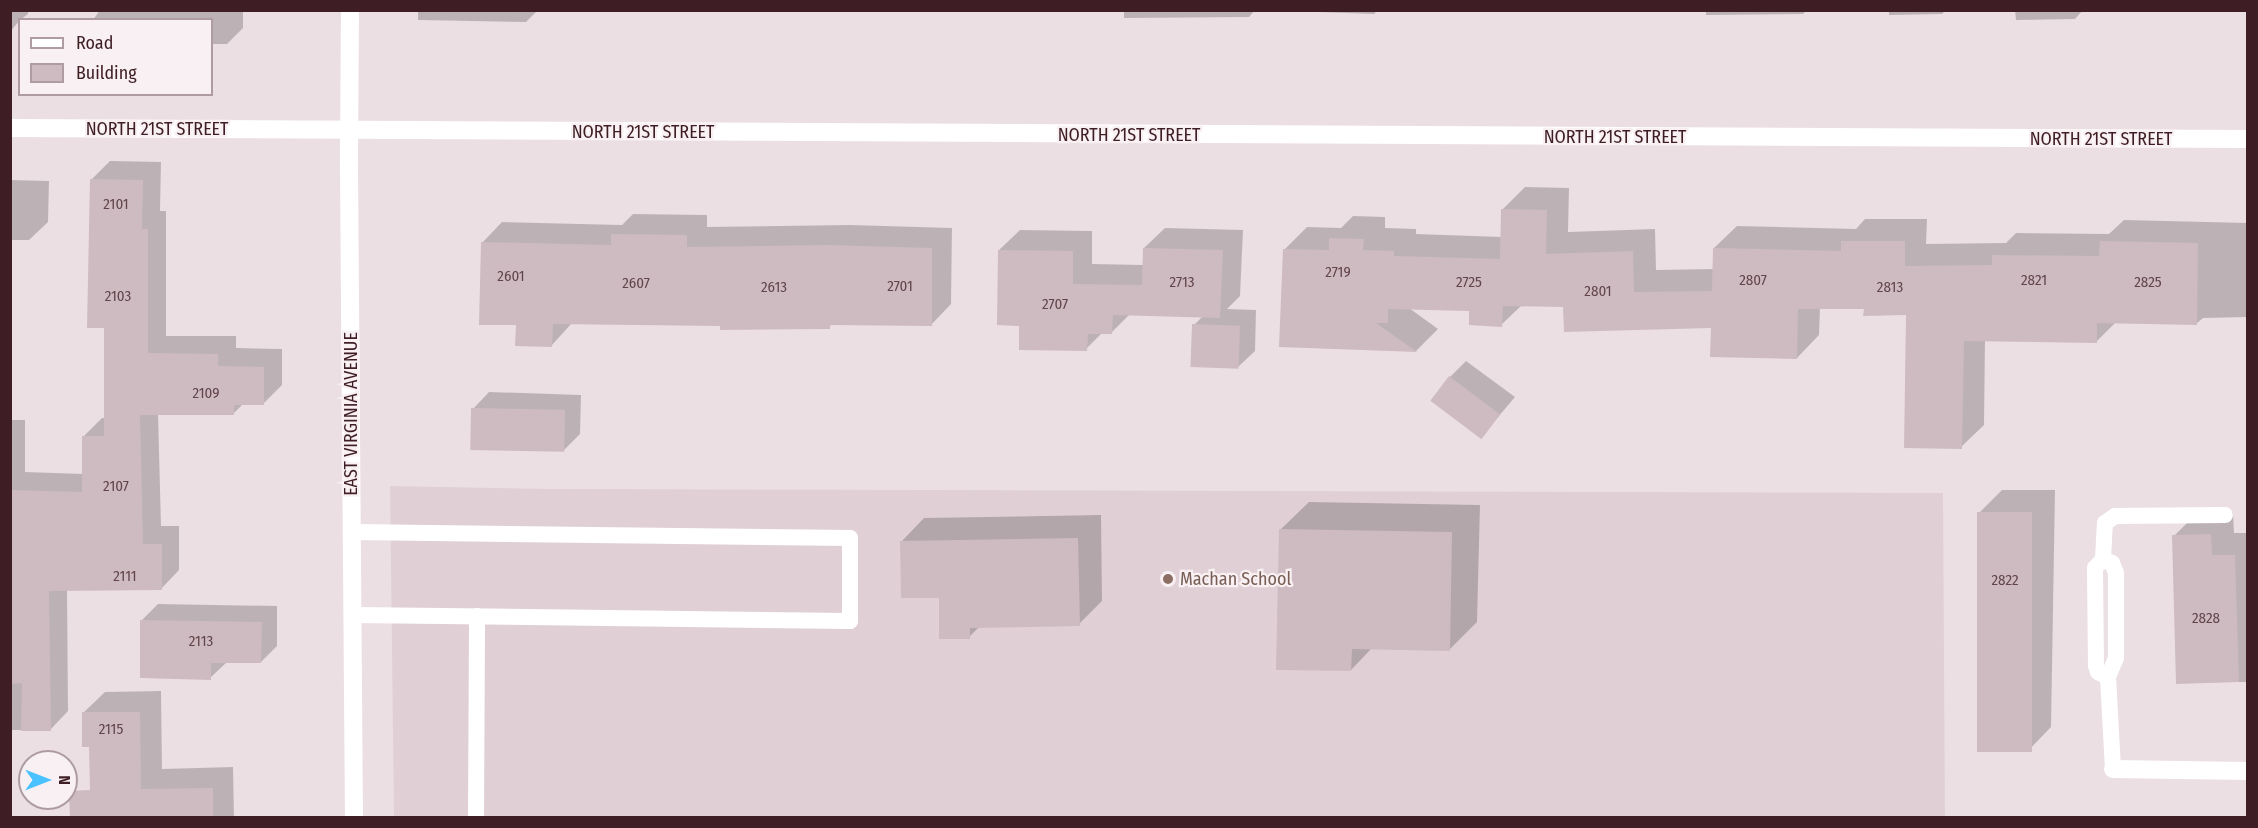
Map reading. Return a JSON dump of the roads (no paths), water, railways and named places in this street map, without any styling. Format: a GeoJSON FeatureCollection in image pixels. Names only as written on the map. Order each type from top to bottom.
{"type":"FeatureCollection","features":[{"type":"Feature","properties":{"kind":"street","name":"EAST VIRGINIA AVENUE"},"geometry":{"type":"LineString","coordinates":[[350,10],[348,131],[354,818]]}},
{"type":"Feature","properties":{"kind":"street","name":"NORTH 21ST STREET"},"geometry":{"type":"LineString","coordinates":[[10,128],[2247,139]]}},
{"type":"Feature","properties":{"kind":"street"},"geometry":{"type":"LineString","coordinates":[[2113,769],[2247,771]]}},
{"type":"Feature","properties":{"kind":"lane"},"geometry":{"type":"LineString","coordinates":[[2113,769],[2108,677],[2116,658],[2116,573],[2112,563],[2103,559],[2104,523],[2115,516],[2225,515]]}},
{"type":"Feature","properties":{"kind":"lane"},"geometry":{"type":"LineString","coordinates":[[352,532],[850,538],[850,621],[352,615]]}},
{"type":"Feature","properties":{"kind":"lane"},"geometry":{"type":"LineString","coordinates":[[476,818],[477,616]]}},
{"type":"Feature","properties":{"kind":"place","name":"Machan School"},"geometry":{"type":"Point","coordinates":[1168,579]}}]}
